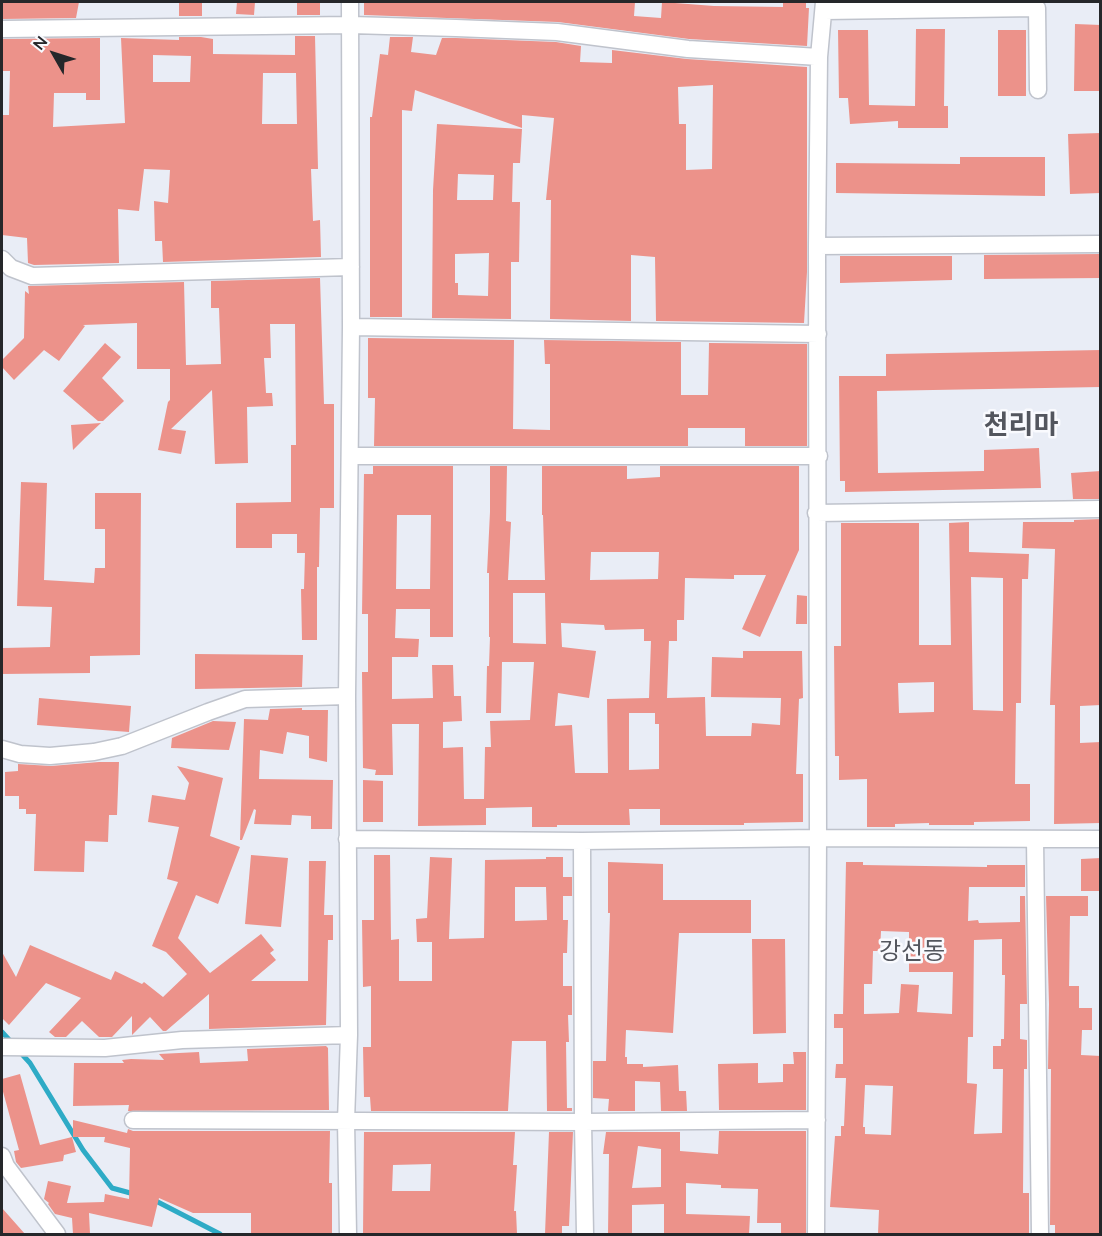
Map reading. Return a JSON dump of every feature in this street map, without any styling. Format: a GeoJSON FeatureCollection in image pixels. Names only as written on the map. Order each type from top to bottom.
{"type":"FeatureCollection","features":[{"type":"Feature","properties":{"kind":"street"},"geometry":{"type":"LineString","coordinates":[[348,1234],[346,1121],[349,1035],[347,696],[351,327],[350,2]]}},
{"type":"Feature","properties":{"kind":"street"},"geometry":{"type":"LineString","coordinates":[[816,1234],[818,838],[816,513],[819,456],[817,246],[819,57],[824,6],[1038,8],[1038,90]]}},
{"type":"Feature","properties":{"kind":"street"},"geometry":{"type":"LineString","coordinates":[[2,29],[351,25],[557,32],[688,50],[819,57]]}},
{"type":"Feature","properties":{"kind":"street"},"geometry":{"type":"LineString","coordinates":[[817,246],[1101,244]]}},
{"type":"Feature","properties":{"kind":"street"},"geometry":{"type":"LineString","coordinates":[[2,259],[10,268],[32,276],[351,267]]}},
{"type":"Feature","properties":{"kind":"street"},"geometry":{"type":"LineString","coordinates":[[351,327],[818,334]]}},
{"type":"Feature","properties":{"kind":"street"},"geometry":{"type":"LineString","coordinates":[[350,456],[819,456]]}},
{"type":"Feature","properties":{"kind":"street"},"geometry":{"type":"LineString","coordinates":[[816,513],[1101,509]]}},
{"type":"Feature","properties":{"kind":"street"},"geometry":{"type":"LineString","coordinates":[[2,749],[20,754],[50,756],[94,752],[122,746],[245,699],[347,696]]}},
{"type":"Feature","properties":{"kind":"street"},"geometry":{"type":"LineString","coordinates":[[347,839],[582,841],[818,838],[1101,839]]}},
{"type":"Feature","properties":{"kind":"street"},"geometry":{"type":"LineString","coordinates":[[1035,839],[1040,1234]]}},
{"type":"Feature","properties":{"kind":"street"},"geometry":{"type":"LineString","coordinates":[[582,841],[582,1122],[585,1234]]}},
{"type":"Feature","properties":{"kind":"street"},"geometry":{"type":"LineString","coordinates":[[2,1047],[105,1048],[182,1040],[349,1035]]}},
{"type":"Feature","properties":{"kind":"street"},"geometry":{"type":"LineString","coordinates":[[133,1120],[582,1122],[817,1120]]}},
{"type":"Feature","properties":{"kind":"street"},"geometry":{"type":"LineString","coordinates":[[2,1156],[6,1166],[57,1234]]}},
{"type":"Feature","properties":{"kind":"building"},"geometry":{"type":"Polygon","coordinates":[[[2,2],[79,2],[76,18],[2,19],[2,2]]]}},
{"type":"Feature","properties":{"kind":"building"},"geometry":{"type":"Polygon","coordinates":[[[179,2],[202,2],[202,16],[179,16],[179,2]]]}},
{"type":"Feature","properties":{"kind":"building"},"geometry":{"type":"Polygon","coordinates":[[[237,2],[255,2],[254,15],[236,14],[237,2]]]}},
{"type":"Feature","properties":{"kind":"building"},"geometry":{"type":"Polygon","coordinates":[[[297,2],[320,2],[320,15],[297,15],[297,2]]]}},
{"type":"Feature","properties":{"kind":"building"},"geometry":{"type":"Polygon","coordinates":[[[364,2],[635,2],[634,16],[661,18],[662,2],[714,6],[783,7],[783,2],[806,2],[806,8],[809,8],[807,46],[689,39],[558,22],[364,15],[364,2]]]}},
{"type":"Feature","properties":{"kind":"building"},"geometry":{"type":"Polygon","coordinates":[[[1075,24],[1101,25],[1101,91],[1074,91],[1075,24]]]}},
{"type":"Feature","properties":{"kind":"building"},"geometry":{"type":"Polygon","coordinates":[[[916,29],[945,29],[944,106],[948,106],[948,128],[898,128],[898,121],[850,124],[848,98],[839,98],[838,30],[868,30],[869,105],[915,106],[916,29]]]}},
{"type":"Feature","properties":{"kind":"building"},"geometry":{"type":"Polygon","coordinates":[[[998,30],[1026,30],[1026,96],[998,96],[998,30]]]}},
{"type":"Feature","properties":{"kind":"building"},"geometry":{"type":"Polygon","coordinates":[[[295,36],[315,36],[318,169],[311,169],[313,221],[320,220],[321,257],[163,262],[162,241],[155,241],[154,201],[168,203],[170,170],[144,169],[139,211],[118,209],[119,263],[34,265],[28,263],[27,238],[2,235],[2,115],[9,115],[10,71],[2,71],[2,39],[100,38],[100,100],[86,100],[86,93],[54,93],[53,127],[125,123],[121,38],[179,40],[179,37],[201,37],[213,39],[213,54],[295,55],[295,36]],[[153,55],[153,82],[190,82],[191,56],[153,55]],[[263,73],[262,124],[297,124],[296,73],[263,73]]]}},
{"type":"Feature","properties":{"kind":"building"},"geometry":{"type":"Polygon","coordinates":[[[390,37],[413,37],[411,52],[436,55],[442,38],[456,38],[556,42],[581,46],[580,62],[612,63],[612,50],[687,59],[807,67],[807,272],[804,323],[656,321],[655,257],[631,255],[631,321],[550,319],[551,200],[546,200],[554,118],[522,115],[522,128],[415,90],[412,111],[402,110],[402,317],[370,317],[370,117],[372,117],[380,54],[388,55],[390,37]],[[713,85],[678,87],[679,124],[686,124],[686,170],[712,169],[713,85]]]}},
{"type":"Feature","properties":{"kind":"building"},"geometry":{"type":"Polygon","coordinates":[[[437,124],[522,129],[520,163],[513,163],[512,202],[520,202],[519,262],[511,262],[511,319],[432,318],[433,190],[437,124]],[[458,174],[457,200],[493,200],[494,175],[458,174]],[[489,253],[455,254],[455,283],[458,283],[458,295],[488,296],[489,253]]]}},
{"type":"Feature","properties":{"kind":"building"},"geometry":{"type":"Polygon","coordinates":[[[1101,133],[1101,193],[1070,194],[1068,134],[1101,133]]]}},
{"type":"Feature","properties":{"kind":"building"},"geometry":{"type":"Polygon","coordinates":[[[960,157],[1045,157],[1045,196],[836,193],[836,163],[960,164],[960,157]]]}},
{"type":"Feature","properties":{"kind":"building"},"geometry":{"type":"Polygon","coordinates":[[[1101,254],[1101,278],[984,279],[984,255],[1101,254]]]}},
{"type":"Feature","properties":{"kind":"building"},"geometry":{"type":"Polygon","coordinates":[[[840,256],[952,256],[952,280],[840,283],[840,256]]]}},
{"type":"Feature","properties":{"kind":"building"},"geometry":{"type":"Polygon","coordinates":[[[320,278],[324,404],[334,404],[334,508],[320,508],[317,640],[302,640],[301,589],[304,589],[305,553],[297,553],[297,534],[272,534],[272,548],[236,548],[236,503],[291,502],[291,445],[296,445],[295,324],[270,324],[271,358],[264,358],[266,393],[272,393],[273,406],[247,407],[248,463],[215,464],[212,390],[171,429],[186,431],[181,454],[158,450],[170,400],[170,369],[137,369],[137,323],[83,325],[85,326],[59,361],[44,350],[14,380],[2,367],[2,360],[24,338],[25,291],[29,294],[28,286],[184,282],[186,365],[221,364],[219,308],[211,308],[211,281],[320,278]]]}},
{"type":"Feature","properties":{"kind":"building"},"geometry":{"type":"Polygon","coordinates":[[[368,338],[514,340],[513,429],[550,430],[550,364],[545,364],[544,340],[681,342],[681,395],[708,395],[709,343],[807,344],[807,446],[745,446],[745,428],[688,428],[688,446],[374,446],[375,398],[368,398],[368,338]]]}},
{"type":"Feature","properties":{"kind":"building"},"geometry":{"type":"Polygon","coordinates":[[[105,343],[121,357],[102,378],[124,401],[103,421],[98,421],[63,391],[105,343]]]}},
{"type":"Feature","properties":{"kind":"building"},"geometry":{"type":"Polygon","coordinates":[[[1101,350],[1101,387],[877,391],[878,473],[984,471],[984,450],[1039,448],[1041,488],[845,492],[845,481],[840,481],[839,376],[886,376],[886,354],[1101,350]]]}},
{"type":"Feature","properties":{"kind":"building"},"geometry":{"type":"Polygon","coordinates":[[[101,423],[85,438],[73,450],[71,425],[101,423]]]}},
{"type":"Feature","properties":{"kind":"building"},"geometry":{"type":"Polygon","coordinates":[[[373,466],[453,466],[453,637],[430,637],[430,609],[396,609],[395,638],[419,639],[418,657],[392,657],[392,699],[433,698],[432,665],[453,665],[454,696],[461,696],[462,721],[443,722],[443,748],[463,747],[464,799],[484,799],[485,747],[491,747],[490,721],[530,720],[534,662],[502,662],[501,713],[486,713],[490,637],[489,573],[487,573],[490,466],[507,466],[506,521],[511,522],[508,580],[545,580],[542,466],[627,466],[627,479],[660,477],[660,466],[799,466],[799,550],[760,637],[742,629],[766,575],[734,575],[734,579],[685,578],[684,620],[677,620],[677,641],[669,641],[667,698],[705,697],[706,736],[751,736],[752,723],[780,725],[781,698],[711,697],[712,657],[743,658],[743,651],[802,651],[803,698],[799,699],[796,774],[803,774],[803,822],[660,825],[660,809],[629,809],[630,825],[532,827],[532,807],[486,808],[486,825],[418,826],[419,724],[392,724],[393,775],[375,775],[376,770],[363,768],[362,672],[368,672],[368,614],[362,614],[364,474],[373,474],[373,466]],[[397,515],[396,589],[430,589],[431,515],[397,515]],[[591,552],[590,580],[658,579],[659,552],[591,552]],[[513,593],[513,643],[546,644],[545,593],[513,593]],[[561,623],[562,647],[596,651],[589,698],[558,693],[555,726],[572,725],[575,773],[608,773],[607,699],[649,698],[651,641],[644,641],[644,629],[605,630],[604,625],[561,623]],[[629,713],[629,770],[659,769],[659,724],[655,724],[655,713],[629,713]]]}},
{"type":"Feature","properties":{"kind":"building"},"geometry":{"type":"Polygon","coordinates":[[[1101,471],[1101,499],[1073,499],[1071,473],[1101,471]]]}},
{"type":"Feature","properties":{"kind":"building"},"geometry":{"type":"Polygon","coordinates":[[[21,482],[47,483],[44,580],[94,583],[95,568],[105,568],[105,529],[95,529],[95,493],[141,493],[140,655],[90,656],[90,673],[2,674],[2,648],[50,647],[52,607],[17,606],[21,482]]]}},
{"type":"Feature","properties":{"kind":"building"},"geometry":{"type":"Polygon","coordinates":[[[1101,519],[1101,705],[1080,706],[1080,743],[1101,742],[1101,823],[1054,824],[1055,705],[1050,705],[1055,549],[1022,548],[1023,522],[1074,522],[1074,520],[1101,519]]]}},
{"type":"Feature","properties":{"kind":"building"},"geometry":{"type":"Polygon","coordinates":[[[969,522],[969,552],[1029,554],[1028,579],[1022,579],[1021,703],[1016,703],[1015,784],[1030,784],[1030,821],[974,822],[974,825],[895,824],[895,827],[867,827],[867,779],[839,780],[839,756],[835,756],[834,646],[841,646],[841,523],[919,523],[919,645],[951,645],[949,523],[969,522]],[[971,577],[973,710],[1003,711],[1003,578],[971,577]],[[934,682],[898,683],[899,713],[934,712],[934,682]]]}},
{"type":"Feature","properties":{"kind":"building"},"geometry":{"type":"Polygon","coordinates":[[[797,595],[807,596],[807,624],[796,624],[797,595]]]}},
{"type":"Feature","properties":{"kind":"building"},"geometry":{"type":"Polygon","coordinates":[[[195,654],[303,655],[302,687],[195,689],[195,654]]]}},
{"type":"Feature","properties":{"kind":"building"},"geometry":{"type":"Polygon","coordinates":[[[39,698],[131,706],[129,732],[37,725],[39,698]]]}},
{"type":"Feature","properties":{"kind":"building"},"geometry":{"type":"Polygon","coordinates":[[[302,708],[302,710],[328,710],[327,762],[309,758],[309,736],[287,732],[283,754],[260,750],[259,779],[333,780],[332,829],[311,829],[311,816],[292,815],[291,825],[254,824],[256,810],[254,809],[242,840],[240,840],[244,719],[268,720],[270,709],[302,708]]]}},
{"type":"Feature","properties":{"kind":"building"},"geometry":{"type":"Polygon","coordinates":[[[213,721],[236,722],[229,750],[171,748],[172,738],[213,721]]]}},
{"type":"Feature","properties":{"kind":"building"},"geometry":{"type":"Polygon","coordinates":[[[119,762],[117,815],[109,815],[108,842],[85,841],[84,872],[34,871],[36,814],[26,814],[26,809],[19,809],[19,796],[5,796],[5,772],[18,771],[18,764],[51,766],[119,762]]]}},
{"type":"Feature","properties":{"kind":"building"},"geometry":{"type":"Polygon","coordinates":[[[177,766],[223,778],[210,836],[240,847],[218,904],[196,895],[178,938],[210,973],[261,934],[274,950],[270,953],[276,960],[251,981],[308,981],[309,861],[326,861],[324,915],[333,915],[333,940],[328,940],[326,1025],[209,1029],[209,994],[166,1031],[163,1031],[150,1017],[132,1035],[132,1016],[112,1037],[99,1037],[82,1021],[66,1037],[55,1037],[49,1032],[81,998],[46,983],[9,1025],[2,1018],[2,952],[16,977],[30,945],[111,980],[115,971],[142,984],[144,982],[163,997],[187,974],[166,952],[152,946],[178,882],[167,879],[179,827],[148,822],[152,795],[185,800],[189,783],[177,766]]]}},
{"type":"Feature","properties":{"kind":"building"},"geometry":{"type":"Polygon","coordinates":[[[363,780],[383,781],[383,822],[363,822],[363,780]]]}},
{"type":"Feature","properties":{"kind":"building"},"geometry":{"type":"Polygon","coordinates":[[[251,855],[288,858],[281,927],[245,924],[251,855]]]}},
{"type":"Feature","properties":{"kind":"building"},"geometry":{"type":"Polygon","coordinates":[[[374,855],[390,855],[391,940],[399,939],[399,981],[432,981],[432,942],[417,942],[416,919],[427,918],[430,857],[452,858],[449,939],[484,938],[485,860],[563,857],[563,877],[572,877],[572,896],[563,896],[563,920],[568,920],[567,953],[563,953],[563,986],[572,986],[572,1015],[568,1015],[569,1042],[566,1042],[567,1108],[572,1108],[572,1111],[547,1111],[546,1041],[512,1041],[508,1111],[371,1111],[370,1097],[364,1097],[363,1047],[371,1047],[371,986],[363,987],[362,920],[374,920],[374,855]],[[515,887],[515,921],[547,920],[546,887],[515,887]]]}},
{"type":"Feature","properties":{"kind":"building"},"geometry":{"type":"Polygon","coordinates":[[[1101,858],[1101,891],[1081,891],[1081,859],[1101,858]]]}},
{"type":"Feature","properties":{"kind":"building"},"geometry":{"type":"Polygon","coordinates":[[[608,862],[663,864],[663,900],[751,900],[751,933],[679,933],[673,1033],[626,1030],[627,1064],[643,1064],[643,1067],[678,1065],[679,1091],[686,1091],[687,1111],[661,1111],[660,1082],[635,1081],[635,1111],[608,1111],[609,1099],[593,1098],[593,1061],[606,1061],[610,913],[608,913],[608,862]]]}},
{"type":"Feature","properties":{"kind":"building"},"geometry":{"type":"Polygon","coordinates":[[[846,862],[863,862],[863,865],[987,867],[987,865],[1025,865],[1025,887],[969,887],[968,921],[1020,922],[1020,896],[1025,896],[1027,1004],[1020,1004],[1020,1039],[1027,1040],[1027,1069],[1024,1069],[1023,1193],[1029,1193],[1029,1234],[878,1234],[879,1210],[830,1207],[835,1136],[841,1136],[841,1126],[844,1126],[846,1078],[835,1078],[836,1064],[843,1064],[843,1028],[834,1028],[834,1014],[843,1014],[846,862]],[[881,931],[880,951],[873,951],[872,984],[864,984],[864,1014],[899,1013],[901,984],[919,985],[917,1012],[952,1014],[953,972],[909,972],[909,932],[881,931]],[[1002,939],[974,940],[973,1037],[968,1037],[967,1083],[977,1084],[974,1134],[1002,1133],[1003,1069],[993,1069],[993,1046],[1001,1046],[1001,1039],[1004,1039],[1005,975],[1002,975],[1002,939]],[[865,1085],[863,1127],[865,1127],[865,1134],[891,1135],[893,1086],[865,1085]]]}},
{"type":"Feature","properties":{"kind":"building"},"geometry":{"type":"Polygon","coordinates":[[[1046,896],[1088,896],[1088,916],[1070,916],[1069,986],[1079,986],[1079,1008],[1092,1008],[1092,1030],[1082,1030],[1081,1055],[1101,1056],[1101,1234],[1055,1234],[1055,1225],[1050,1225],[1051,1069],[1048,1069],[1046,896]]]}},
{"type":"Feature","properties":{"kind":"building"},"geometry":{"type":"Polygon","coordinates":[[[752,939],[785,939],[786,1033],[753,1034],[752,939]]]}},
{"type":"Feature","properties":{"kind":"building"},"geometry":{"type":"Polygon","coordinates":[[[326,1046],[328,1048],[329,1110],[128,1111],[129,1105],[73,1106],[74,1063],[124,1063],[122,1060],[131,1059],[164,1060],[159,1054],[199,1052],[200,1063],[248,1061],[247,1049],[326,1046]]]}},
{"type":"Feature","properties":{"kind":"building"},"geometry":{"type":"Polygon","coordinates":[[[793,1052],[806,1052],[806,1110],[719,1110],[718,1064],[758,1063],[758,1083],[783,1082],[783,1064],[794,1064],[793,1052]]]}},
{"type":"Feature","properties":{"kind":"building"},"geometry":{"type":"Polygon","coordinates":[[[20,1074],[40,1145],[72,1137],[76,1152],[64,1155],[63,1161],[21,1168],[16,1162],[14,1151],[19,1150],[2,1088],[2,1079],[20,1074]]]}},
{"type":"Feature","properties":{"kind":"building"},"geometry":{"type":"Polygon","coordinates":[[[73,1120],[127,1133],[128,1129],[133,1131],[330,1131],[329,1183],[332,1183],[332,1234],[251,1234],[251,1213],[193,1213],[159,1198],[152,1227],[89,1213],[90,1234],[73,1234],[72,1218],[55,1214],[44,1199],[48,1181],[71,1186],[67,1203],[104,1202],[105,1194],[129,1199],[130,1148],[104,1142],[105,1137],[73,1137],[73,1120]]]}},
{"type":"Feature","properties":{"kind":"building"},"geometry":{"type":"Polygon","coordinates":[[[719,1131],[806,1131],[806,1234],[781,1234],[781,1223],[757,1223],[758,1189],[721,1188],[721,1185],[686,1183],[686,1214],[750,1216],[749,1234],[664,1234],[664,1204],[632,1205],[632,1234],[608,1234],[609,1154],[603,1154],[606,1132],[680,1132],[680,1151],[718,1154],[719,1131]],[[638,1146],[632,1188],[661,1187],[661,1149],[638,1146]]]}},
{"type":"Feature","properties":{"kind":"building"},"geometry":{"type":"Polygon","coordinates":[[[364,1132],[515,1132],[513,1165],[517,1165],[514,1211],[516,1211],[517,1234],[363,1234],[364,1132]],[[431,1164],[393,1165],[392,1191],[430,1191],[431,1164]]]}},
{"type":"Feature","properties":{"kind":"building"},"geometry":{"type":"Polygon","coordinates":[[[549,1132],[573,1132],[569,1226],[562,1226],[562,1234],[545,1234],[549,1132]]]}},
{"type":"Feature","properties":{"kind":"building"},"geometry":{"type":"Polygon","coordinates":[[[2,1208],[25,1234],[2,1234],[2,1208]]]}},
{"type":"Feature","properties":{"kind":"waterway"},"geometry":{"type":"LineString","coordinates":[[2,1032],[13,1044]]}},
{"type":"Feature","properties":{"kind":"waterway"},"geometry":{"type":"LineString","coordinates":[[19,1051],[30,1063],[83,1150],[112,1188],[134,1194]]}},
{"type":"Feature","properties":{"kind":"waterway"},"geometry":{"type":"LineString","coordinates":[[152,1199],[220,1234]]}},
{"type":"Feature","properties":{"kind":"district","name":"천리마"},"geometry":{"type":"Point","coordinates":[1021,426]}},
{"type":"Feature","properties":{"kind":"district","name":"강선동"},"geometry":{"type":"Point","coordinates":[912,952]}}]}
